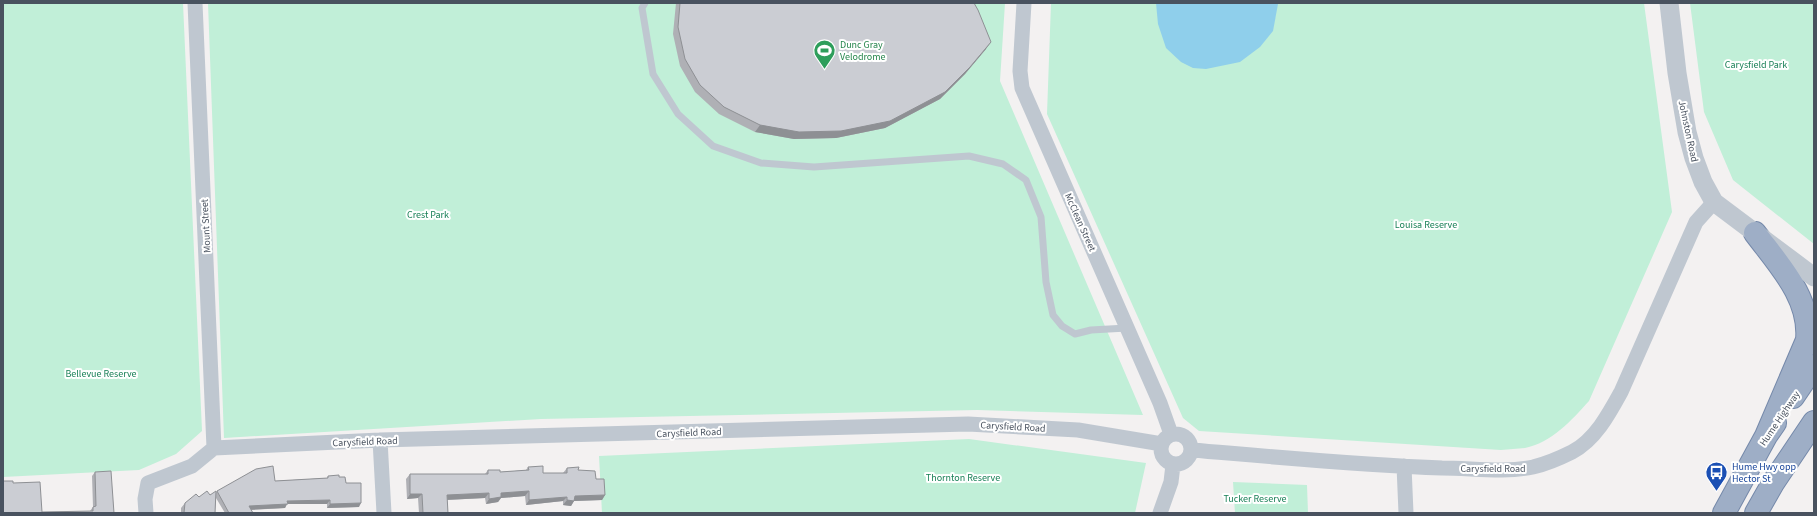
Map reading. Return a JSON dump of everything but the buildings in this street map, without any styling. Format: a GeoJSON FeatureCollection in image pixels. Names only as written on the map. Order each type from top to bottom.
{"type":"FeatureCollection","features":[{"type":"Feature","properties":{"kind":"highway"},"geometry":{"type":"LineString","coordinates":[[1755,233],[1791,282],[1802,300],[1808,330],[1807,340],[1766,436]]}},
{"type":"Feature","properties":{"kind":"highway","name":"Hume Highway"},"geometry":{"type":"LineString","coordinates":[[1724,513],[1766,436],[1814,366]]}},
{"type":"Feature","properties":{"kind":"highway"},"geometry":{"type":"LineString","coordinates":[[1756,513],[1773,483],[1814,422]]}},
{"type":"Feature","properties":{"kind":"street","name":"Mount Street"},"geometry":{"type":"LineString","coordinates":[[195,3],[214,448]]}},
{"type":"Feature","properties":{"kind":"street","name":"McClean Street"},"geometry":{"type":"LineString","coordinates":[[1024,3],[1020,71],[1022,88],[1160,403],[1167,439]]}},
{"type":"Feature","properties":{"kind":"street","name":"Johnston Road"},"geometry":{"type":"LineString","coordinates":[[1669,3],[1677,73],[1687,132],[1694,158],[1703,182],[1714,202],[1814,277]]}},
{"type":"Feature","properties":{"kind":"street","name":"Carysfield Road"},"geometry":{"type":"LineString","coordinates":[[1192,450],[1404,466],[1502,469],[1532,467],[1546,464],[1573,452],[1590,439],[1608,416],[1621,392],[1696,222],[1714,202]]}},
{"type":"Feature","properties":{"kind":"street","name":"Carysfield Road"},"geometry":{"type":"LineString","coordinates":[[214,448],[380,440],[968,424],[1078,430],[1167,439]]}},
{"type":"Feature","properties":{"kind":"street"},"geometry":{"type":"LineString","coordinates":[[1176,434],[1186,437],[1189,440],[1192,450],[1188,460],[1178,465],[1167,461],[1162,456],[1167,439],[1176,434]]}},
{"type":"Feature","properties":{"kind":"street"},"geometry":{"type":"LineString","coordinates":[[380,440],[384,513]]}},
{"type":"Feature","properties":{"kind":"street"},"geometry":{"type":"LineString","coordinates":[[146,513],[145,499],[148,483],[192,466],[214,448]]}},
{"type":"Feature","properties":{"kind":"street"},"geometry":{"type":"LineString","coordinates":[[1160,513],[1170,482],[1173,464]]}},
{"type":"Feature","properties":{"kind":"street"},"geometry":{"type":"LineString","coordinates":[[1404,466],[1406,513]]}},
{"type":"Feature","properties":{"kind":"lane"},"geometry":{"type":"LineString","coordinates":[[645,3],[642,8],[653,74],[678,114],[713,146],[761,163],[814,167],[969,156],[1003,164],[1026,180],[1041,217],[1046,282],[1053,315],[1062,326],[1074,334],[1091,330],[1127,328]]}},
{"type":"Feature","properties":{"kind":"green space","name":"Bellevue Reserve"},"geometry":{"type":"Polygon","coordinates":[[[3,3],[183,3],[202,431],[176,454],[139,470],[3,477],[3,3]]]}},
{"type":"Feature","properties":{"kind":"green space","name":"Crest Park"},"geometry":{"type":"Polygon","coordinates":[[[208,3],[1005,3],[1000,81],[1143,415],[977,410],[541,419],[224,438],[208,3]]]}},
{"type":"Feature","properties":{"kind":"green space","name":"Louisa Reserve"},"geometry":{"type":"Polygon","coordinates":[[[1051,3],[1644,3],[1672,212],[1589,401],[1568,423],[1544,441],[1525,448],[1501,450],[1199,431],[1183,418],[1047,114],[1051,3]]]}},
{"type":"Feature","properties":{"kind":"green space","name":"Carysfield Park"},"geometry":{"type":"Polygon","coordinates":[[[1690,3],[1814,3],[1814,244],[1733,180],[1704,112],[1690,3]]]}},
{"type":"Feature","properties":{"kind":"green space","name":"Thornton Reserve"},"geometry":{"type":"Polygon","coordinates":[[[969,439],[1146,463],[1135,513],[602,513],[599,456],[969,439]]]}},
{"type":"Feature","properties":{"kind":"green space","name":"Tucker Reserve"},"geometry":{"type":"Polygon","coordinates":[[[1233,482],[1307,485],[1308,513],[1235,513],[1233,482]]]}},
{"type":"Feature","properties":{"kind":"water"},"geometry":{"type":"Polygon","coordinates":[[[1156,3],[1278,4],[1273,31],[1260,47],[1240,62],[1206,69],[1193,68],[1181,62],[1166,48],[1158,24],[1156,3]]]}},
{"type":"Feature","properties":{"kind":"place","name":"Dunc Gray Velodrome"},"geometry":{"type":"Point","coordinates":[825,70]}},
{"type":"Feature","properties":{"kind":"place","name":"Hume Hwy opp Hector St"},"geometry":{"type":"Point","coordinates":[1717,492]}}]}
